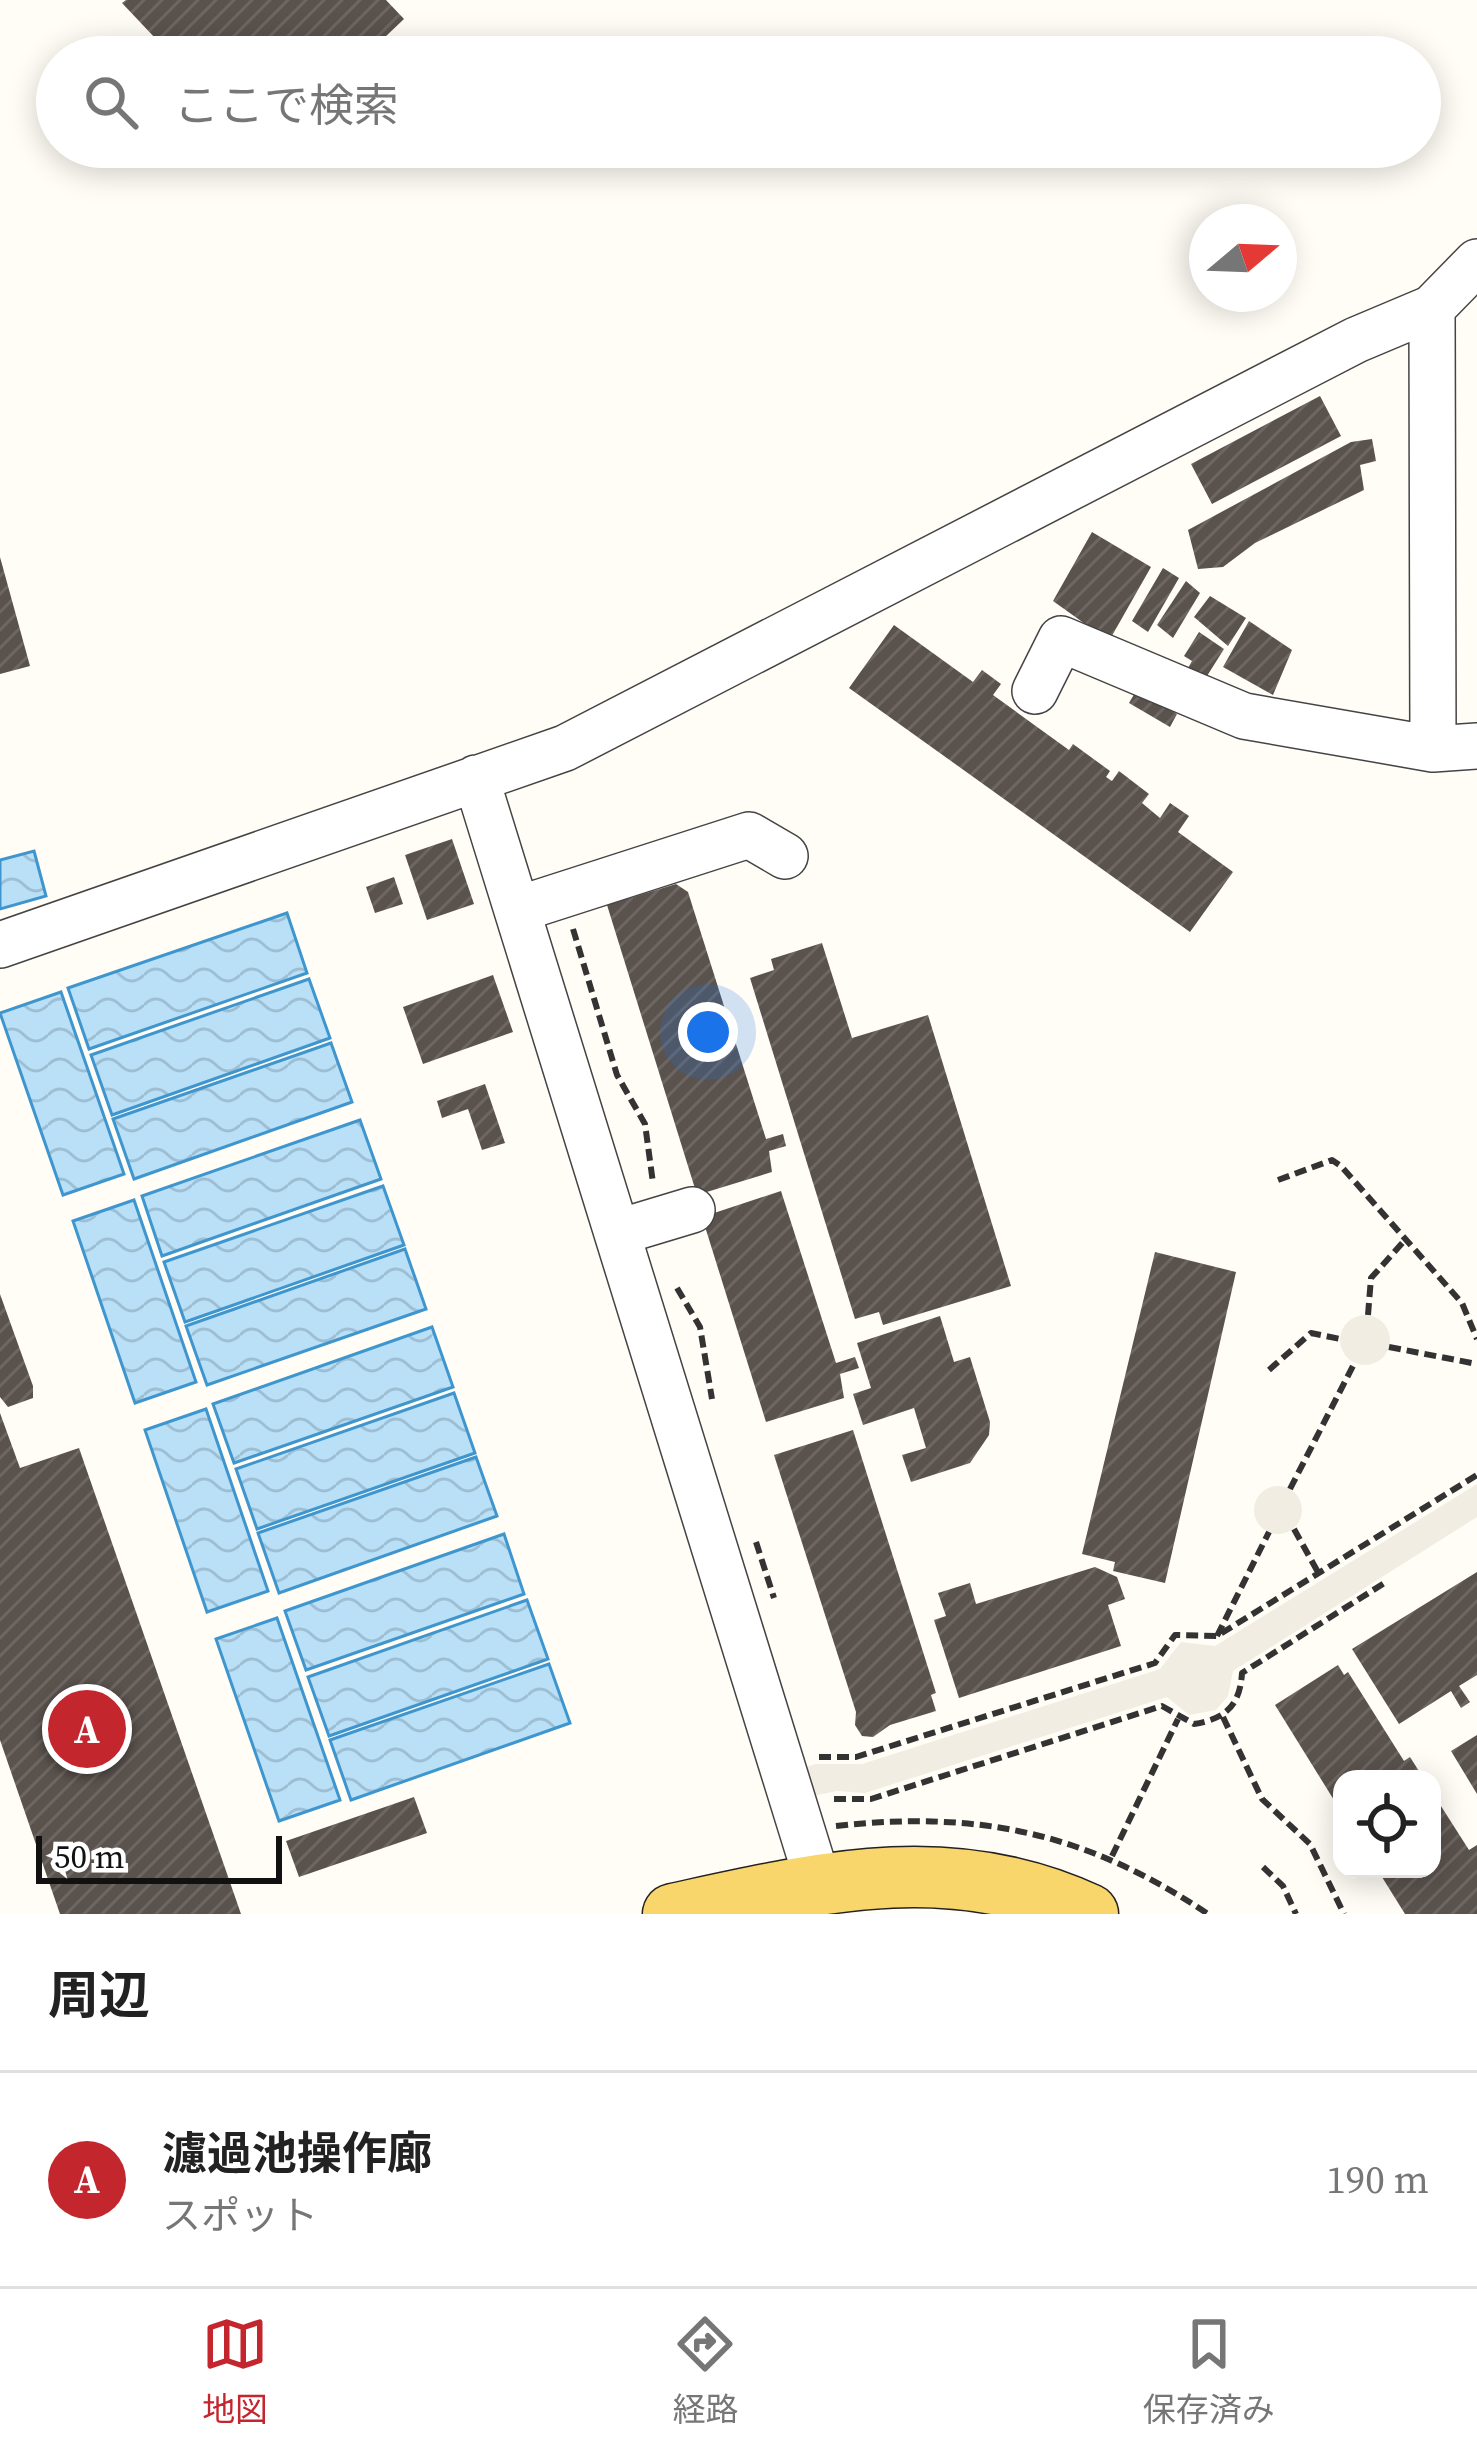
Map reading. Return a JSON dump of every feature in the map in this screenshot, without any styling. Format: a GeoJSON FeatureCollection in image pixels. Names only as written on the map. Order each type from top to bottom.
{"type":"FeatureCollection","features":[{"type":"Feature","properties":{"kind":"main road"},"geometry":{"type":"LineString","coordinates":[[673,1914],[818,1882],[921,1873],[986,1879],[1039,1892],[1088,1914]]}},
{"type":"Feature","properties":{"kind":"street"},"geometry":{"type":"LineString","coordinates":[[0,946],[565,748],[1461,289],[1455,748],[1244,716],[1061,638],[1035,691]]}},
{"type":"Feature","properties":{"kind":"street"},"geometry":{"type":"LineString","coordinates":[[476,778],[539,903],[655,1221],[803,1768],[818,1882]]}},
{"type":"Feature","properties":{"kind":"street"},"geometry":{"type":"LineString","coordinates":[[539,903],[749,835],[785,856]]}},
{"type":"Feature","properties":{"kind":"path"},"geometry":{"type":"LineString","coordinates":[[539,903],[599,1001],[617,1075],[645,1124],[655,1221]]}},
{"type":"Feature","properties":{"kind":"path"},"geometry":{"type":"LineString","coordinates":[[1278,1180],[1332,1160],[1462,1303],[1477,1339]]}},
{"type":"Feature","properties":{"kind":"path"},"geometry":{"type":"LineString","coordinates":[[1368,1316],[1371,1278],[1405,1240]]}},
{"type":"Feature","properties":{"kind":"path"},"geometry":{"type":"LineString","coordinates":[[674,1283],[700,1327],[713,1418]]}},
{"type":"Feature","properties":{"kind":"path"},"geometry":{"type":"LineString","coordinates":[[1268,1370],[1311,1333],[1340,1339]]}},
{"type":"Feature","properties":{"kind":"path"},"geometry":{"type":"LineString","coordinates":[[1389,1347],[1477,1364]]}},
{"type":"Feature","properties":{"kind":"path"},"geometry":{"type":"LineString","coordinates":[[1290,1489],[1355,1362]]}},
{"type":"Feature","properties":{"kind":"path"},"geometry":{"type":"LineString","coordinates":[[1386,1582],[1242,1673],[1234,1705],[1223,1717],[1194,1724],[1162,1706],[871,1799],[823,1799],[803,1768],[856,1757],[1155,1663],[1174,1635],[1216,1636],[1477,1475]]}},
{"type":"Feature","properties":{"kind":"path"},"geometry":{"type":"LineString","coordinates":[[1294,1529],[1319,1574]]}},
{"type":"Feature","properties":{"kind":"path"},"geometry":{"type":"LineString","coordinates":[[1216,1636],[1269,1532]]}},
{"type":"Feature","properties":{"kind":"path"},"geometry":{"type":"LineString","coordinates":[[755,1539],[779,1618]]}},
{"type":"Feature","properties":{"kind":"path"},"geometry":{"type":"LineString","coordinates":[[1223,1717],[1262,1799],[1310,1844],[1344,1914]]}},
{"type":"Feature","properties":{"kind":"path"},"geometry":{"type":"LineString","coordinates":[[1111,1857],[1178,1719]]}},
{"type":"Feature","properties":{"kind":"path"},"geometry":{"type":"LineString","coordinates":[[1263,1867],[1283,1886],[1296,1914]]}},
{"type":"Feature","properties":{"kind":"shaded area"},"geometry":{"type":"Polygon","coordinates":[[[1365,1315],[1382,1323],[1390,1340],[1382,1357],[1365,1365],[1348,1357],[1340,1340],[1348,1323],[1365,1315]]]}},
{"type":"Feature","properties":{"kind":"shaded area"},"geometry":{"type":"Polygon","coordinates":[[[1477,1484],[1477,1517],[1233,1671],[1228,1696],[1216,1710],[1189,1715],[1167,1697],[865,1793],[837,1791],[808,1797],[799,1770],[815,1764],[862,1764],[1160,1669],[1181,1642],[1215,1646],[1477,1484]]]}},
{"type":"Feature","properties":{"kind":"shaded area"},"geometry":{"type":"Polygon","coordinates":[[[1278,1486],[1295,1493],[1302,1510],[1295,1527],[1278,1534],[1261,1527],[1254,1510],[1261,1493],[1278,1486]]]}},
{"type":"Feature","properties":{"kind":"water"},"geometry":{"type":"Polygon","coordinates":[[[34,851],[46,896],[0,909],[0,860],[34,851]]]}},
{"type":"Feature","properties":{"kind":"water"},"geometry":{"type":"Polygon","coordinates":[[[287,913],[307,973],[89,1049],[68,988],[287,913]]]}},
{"type":"Feature","properties":{"kind":"water"},"geometry":{"type":"Polygon","coordinates":[[[309,979],[330,1038],[112,1115],[91,1055],[309,979]]]}},
{"type":"Feature","properties":{"kind":"water"},"geometry":{"type":"Polygon","coordinates":[[[61,992],[124,1174],[63,1195],[0,1013],[61,992]]]}},
{"type":"Feature","properties":{"kind":"water"},"geometry":{"type":"Polygon","coordinates":[[[331,1043],[352,1102],[134,1179],[113,1119],[331,1043]]]}},
{"type":"Feature","properties":{"kind":"water"},"geometry":{"type":"Polygon","coordinates":[[[360,1120],[381,1179],[162,1256],[142,1196],[360,1120]]]}},
{"type":"Feature","properties":{"kind":"water"},"geometry":{"type":"Polygon","coordinates":[[[383,1186],[404,1245],[185,1322],[164,1262],[383,1186]]]}},
{"type":"Feature","properties":{"kind":"water"},"geometry":{"type":"Polygon","coordinates":[[[134,1200],[196,1382],[135,1403],[73,1221],[134,1200]]]}},
{"type":"Feature","properties":{"kind":"water"},"geometry":{"type":"Polygon","coordinates":[[[405,1249],[426,1309],[207,1385],[186,1326],[405,1249]]]}},
{"type":"Feature","properties":{"kind":"water"},"geometry":{"type":"Polygon","coordinates":[[[432,1327],[453,1387],[234,1463],[213,1404],[432,1327]]]}},
{"type":"Feature","properties":{"kind":"water"},"geometry":{"type":"Polygon","coordinates":[[[454,1393],[475,1453],[257,1529],[236,1469],[454,1393]]]}},
{"type":"Feature","properties":{"kind":"water"},"geometry":{"type":"Polygon","coordinates":[[[206,1409],[268,1591],[207,1612],[145,1430],[206,1409]]]}},
{"type":"Feature","properties":{"kind":"water"},"geometry":{"type":"Polygon","coordinates":[[[476,1457],[497,1516],[279,1593],[258,1533],[476,1457]]]}},
{"type":"Feature","properties":{"kind":"water"},"geometry":{"type":"Polygon","coordinates":[[[504,1534],[524,1594],[306,1670],[285,1611],[504,1534]]]}},
{"type":"Feature","properties":{"kind":"water"},"geometry":{"type":"Polygon","coordinates":[[[527,1600],[548,1659],[329,1736],[308,1677],[527,1600]]]}},
{"type":"Feature","properties":{"kind":"water"},"geometry":{"type":"Polygon","coordinates":[[[277,1618],[340,1800],[279,1821],[216,1639],[277,1618]]]}},
{"type":"Feature","properties":{"kind":"water"},"geometry":{"type":"Polygon","coordinates":[[[549,1664],[570,1723],[351,1800],[330,1740],[549,1664]]]}},
{"type":"Feature","properties":{"kind":"building"},"geometry":{"type":"Polygon","coordinates":[[[386,0],[404,19],[386,36],[153,36],[122,3],[386,0]]]}},
{"type":"Feature","properties":{"kind":"building"},"geometry":{"type":"Polygon","coordinates":[[[1320,396],[1341,436],[1212,504],[1191,464],[1320,396]]]}},
{"type":"Feature","properties":{"kind":"building"},"geometry":{"type":"Polygon","coordinates":[[[1372,439],[1376,461],[1360,465],[1364,490],[1255,543],[1223,567],[1198,569],[1188,530],[1351,442],[1372,439]]]}},
{"type":"Feature","properties":{"kind":"building"},"geometry":{"type":"Polygon","coordinates":[[[1092,532],[1151,567],[1109,641],[1053,601],[1092,532]]]}},
{"type":"Feature","properties":{"kind":"building"},"geometry":{"type":"Polygon","coordinates":[[[0,557],[30,666],[0,674],[0,557]]]}},
{"type":"Feature","properties":{"kind":"building"},"geometry":{"type":"Polygon","coordinates":[[[1163,568],[1179,578],[1148,632],[1132,621],[1163,568]]]}},
{"type":"Feature","properties":{"kind":"building"},"geometry":{"type":"Polygon","coordinates":[[[1186,581],[1200,593],[1173,638],[1157,625],[1186,581]]]}},
{"type":"Feature","properties":{"kind":"building"},"geometry":{"type":"Polygon","coordinates":[[[1210,596],[1246,618],[1228,646],[1194,617],[1210,596]]]}},
{"type":"Feature","properties":{"kind":"building"},"geometry":{"type":"Polygon","coordinates":[[[1249,621],[1292,650],[1273,695],[1223,667],[1249,621]]]}},
{"type":"Feature","properties":{"kind":"building"},"geometry":{"type":"Polygon","coordinates":[[[894,625],[973,682],[982,670],[1001,684],[993,695],[1069,750],[1073,744],[1110,771],[1106,777],[1112,781],[1119,771],[1149,794],[1142,803],[1160,818],[1170,803],[1189,816],[1178,832],[1233,872],[1190,932],[849,688],[894,625]]]}},
{"type":"Feature","properties":{"kind":"building"},"geometry":{"type":"Polygon","coordinates":[[[1199,632],[1224,649],[1202,684],[1185,673],[1192,661],[1184,656],[1199,632]]]}},
{"type":"Feature","properties":{"kind":"building"},"geometry":{"type":"Polygon","coordinates":[[[1136,691],[1177,714],[1170,727],[1129,703],[1136,691]]]}},
{"type":"Feature","properties":{"kind":"building"},"geometry":{"type":"Polygon","coordinates":[[[452,839],[474,904],[427,920],[405,855],[452,839]]]}},
{"type":"Feature","properties":{"kind":"building"},"geometry":{"type":"Polygon","coordinates":[[[394,877],[403,904],[375,913],[366,887],[394,877]]]}},
{"type":"Feature","properties":{"kind":"building"},"geometry":{"type":"Polygon","coordinates":[[[676,884],[688,892],[766,1139],[783,1134],[786,1146],[769,1151],[772,1172],[697,1195],[607,905],[676,884]]]}},
{"type":"Feature","properties":{"kind":"building"},"geometry":{"type":"Polygon","coordinates":[[[822,943],[852,1038],[928,1015],[1011,1286],[883,1325],[879,1312],[855,1319],[750,978],[774,970],[771,959],[822,943]]]}},
{"type":"Feature","properties":{"kind":"building"},"geometry":{"type":"Polygon","coordinates":[[[493,975],[513,1032],[423,1064],[403,1007],[493,975]]]}},
{"type":"Feature","properties":{"kind":"building"},"geometry":{"type":"Polygon","coordinates":[[[485,1084],[505,1143],[482,1150],[468,1109],[442,1118],[437,1101],[485,1084]]]}},
{"type":"Feature","properties":{"kind":"building"},"geometry":{"type":"Polygon","coordinates":[[[781,1191],[836,1363],[855,1357],[859,1368],[840,1374],[844,1398],[766,1422],[702,1217],[781,1191]]]}},
{"type":"Feature","properties":{"kind":"building"},"geometry":{"type":"Polygon","coordinates":[[[1155,1252],[1236,1272],[1165,1583],[1113,1571],[1115,1562],[1082,1554],[1155,1252]]]}},
{"type":"Feature","properties":{"kind":"building"},"geometry":{"type":"Polygon","coordinates":[[[0,1294],[33,1386],[33,1398],[8,1407],[0,1397],[0,1294]]]}},
{"type":"Feature","properties":{"kind":"building"},"geometry":{"type":"Polygon","coordinates":[[[940,1316],[954,1362],[970,1357],[990,1422],[989,1435],[970,1463],[911,1482],[902,1455],[926,1448],[914,1408],[863,1425],[853,1394],[871,1388],[857,1343],[940,1316]]]}},
{"type":"Feature","properties":{"kind":"building"},"geometry":{"type":"Polygon","coordinates":[[[0,1413],[20,1468],[79,1448],[241,1914],[60,1914],[0,1740],[0,1413]]]}},
{"type":"Feature","properties":{"kind":"building"},"geometry":{"type":"Polygon","coordinates":[[[853,1430],[936,1693],[931,1695],[936,1711],[890,1725],[873,1737],[862,1736],[855,1725],[856,1712],[774,1455],[853,1430]]]}},
{"type":"Feature","properties":{"kind":"building"},"geometry":{"type":"Polygon","coordinates":[[[1095,1567],[1117,1577],[1125,1599],[1108,1605],[1121,1646],[959,1698],[934,1620],[946,1616],[938,1593],[970,1583],[976,1604],[1095,1567]]]}},
{"type":"Feature","properties":{"kind":"building"},"geometry":{"type":"Polygon","coordinates":[[[1477,1572],[1477,1675],[1459,1686],[1470,1702],[1461,1708],[1451,1691],[1399,1724],[1352,1649],[1477,1572]]]}},
{"type":"Feature","properties":{"kind":"building"},"geometry":{"type":"Polygon","coordinates":[[[1338,1665],[1344,1675],[1348,1672],[1404,1761],[1410,1757],[1418,1770],[1333,1770],[1333,1798],[1275,1705],[1338,1665]]]}},
{"type":"Feature","properties":{"kind":"building"},"geometry":{"type":"Polygon","coordinates":[[[1477,1735],[1477,1794],[1451,1751],[1477,1735]]]}},
{"type":"Feature","properties":{"kind":"building"},"geometry":{"type":"Polygon","coordinates":[[[414,1797],[427,1833],[299,1877],[286,1841],[414,1797]]]}},
{"type":"Feature","properties":{"kind":"building"},"geometry":{"type":"Polygon","coordinates":[[[1441,1806],[1469,1850],[1477,1845],[1477,1914],[1405,1914],[1383,1878],[1441,1878],[1441,1806]]]}},
{"type":"Feature","properties":{"kind":"place","name":"濾過池操作廊"},"geometry":{"type":"Point","coordinates":[87,1729]}}]}
